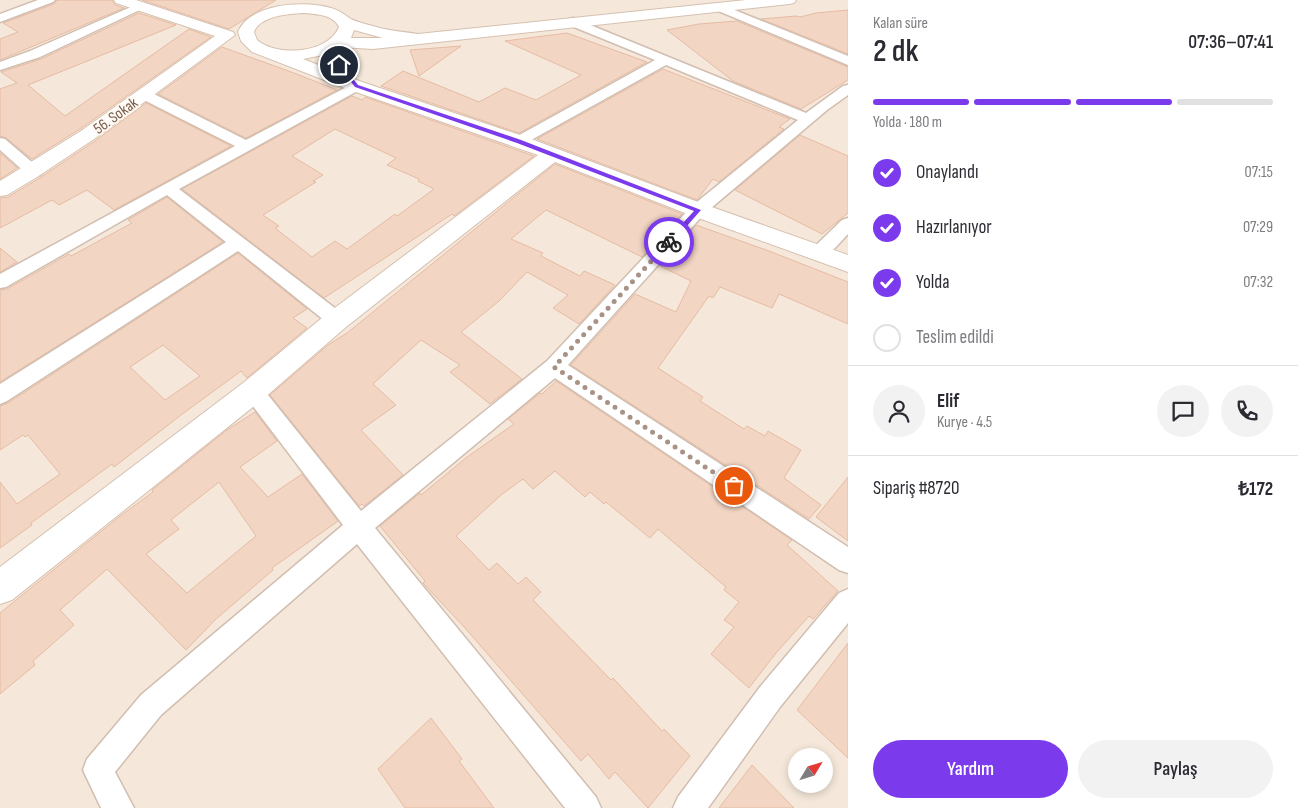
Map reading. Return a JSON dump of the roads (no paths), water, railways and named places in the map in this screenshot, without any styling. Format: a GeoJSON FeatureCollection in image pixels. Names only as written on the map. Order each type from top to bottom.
{"type":"FeatureCollection","features":[{"type":"Feature","properties":{"kind":"main road"},"geometry":{"type":"LineString","coordinates":[[121,0],[228,35],[356,86],[519,141],[698,210],[848,264]]}},
{"type":"Feature","properties":{"kind":"main road"},"geometry":{"type":"LineString","coordinates":[[258,19],[250,26],[247,33],[249,41],[262,50],[299,55],[328,48],[339,52],[373,44],[789,0]]}},
{"type":"Feature","properties":{"kind":"main road","name":"56. Sokak"},"geometry":{"type":"LineString","coordinates":[[0,190],[34,172],[98,130],[228,35],[294,3],[316,9],[344,13],[381,32],[418,39]]}},
{"type":"Feature","properties":{"kind":"main road"},"geometry":{"type":"LineString","coordinates":[[339,52],[348,29],[344,13]]}},
{"type":"Feature","properties":{"kind":"main road"},"geometry":{"type":"LineString","coordinates":[[339,52],[356,86]]}},
{"type":"Feature","properties":{"kind":"main road"},"geometry":{"type":"LineString","coordinates":[[0,588],[253,391],[337,320],[552,154]]}},
{"type":"Feature","properties":{"kind":"street"},"geometry":{"type":"LineString","coordinates":[[0,18],[49,0]]}},
{"type":"Feature","properties":{"kind":"street"},"geometry":{"type":"LineString","coordinates":[[0,66],[35,54],[140,6]]}},
{"type":"Feature","properties":{"kind":"street"},"geometry":{"type":"LineString","coordinates":[[720,8],[848,61]]}},
{"type":"Feature","properties":{"kind":"street"},"geometry":{"type":"LineString","coordinates":[[573,22],[809,119]]}},
{"type":"Feature","properties":{"kind":"street"},"geometry":{"type":"LineString","coordinates":[[519,141],[664,61]]}},
{"type":"Feature","properties":{"kind":"street"},"geometry":{"type":"LineString","coordinates":[[0,282],[356,86]]}},
{"type":"Feature","properties":{"kind":"street"},"geometry":{"type":"LineString","coordinates":[[118,808],[98,770],[151,705],[358,527],[554,367],[698,210],[809,119],[848,90]]}},
{"type":"Feature","properties":{"kind":"street"},"geometry":{"type":"LineString","coordinates":[[145,95],[247,146]]}},
{"type":"Feature","properties":{"kind":"street"},"geometry":{"type":"LineString","coordinates":[[0,142],[34,172]]}},
{"type":"Feature","properties":{"kind":"street"},"geometry":{"type":"LineString","coordinates":[[168,188],[337,320]]}},
{"type":"Feature","properties":{"kind":"street"},"geometry":{"type":"LineString","coordinates":[[818,253],[848,224]]}},
{"type":"Feature","properties":{"kind":"street"},"geometry":{"type":"LineString","coordinates":[[0,395],[238,243]]}},
{"type":"Feature","properties":{"kind":"street"},"geometry":{"type":"LineString","coordinates":[[554,367],[848,561]]}},
{"type":"Feature","properties":{"kind":"street"},"geometry":{"type":"LineString","coordinates":[[253,391],[358,527],[585,808]]}},
{"type":"Feature","properties":{"kind":"street"},"geometry":{"type":"LineString","coordinates":[[689,808],[770,697],[848,602]]}}]}
